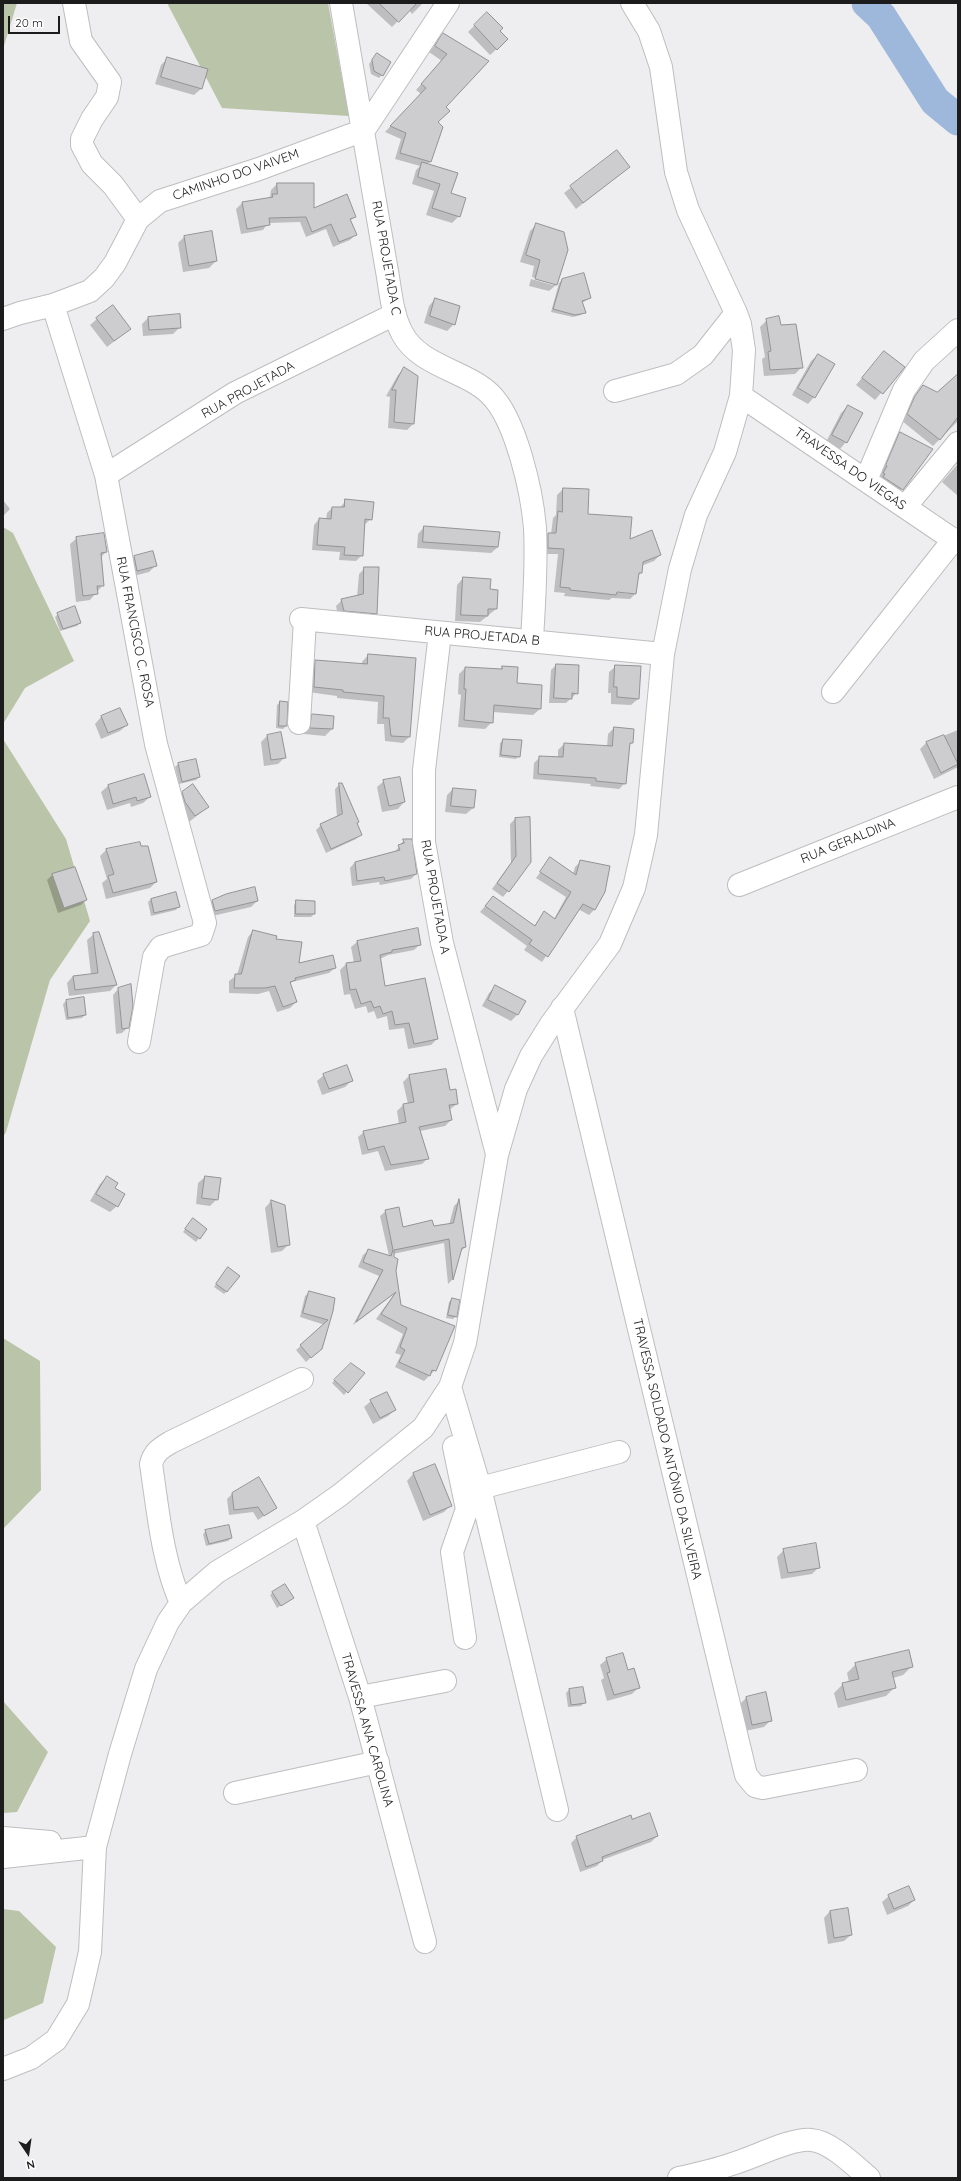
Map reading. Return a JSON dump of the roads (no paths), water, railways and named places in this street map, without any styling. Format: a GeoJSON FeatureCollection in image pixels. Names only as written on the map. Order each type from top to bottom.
{"type":"FeatureCollection","features":[{"type":"Feature","properties":{"kind":"street"},"geometry":{"type":"LineString","coordinates":[[74,3],[81,41],[110,82],[107,97],[92,119],[82,139],[82,145],[92,164],[112,185],[138,219]]}},
{"type":"Feature","properties":{"kind":"street","name":"RUA PROJETADA C"},"geometry":{"type":"LineString","coordinates":[[341,3],[395,314],[402,334],[412,346],[423,355],[472,379],[491,395],[507,419],[521,452],[535,526],[536,560],[532,640]]}},
{"type":"Feature","properties":{"kind":"street"},"geometry":{"type":"LineString","coordinates":[[364,130],[448,3]]}},
{"type":"Feature","properties":{"kind":"street"},"geometry":{"type":"LineString","coordinates":[[3,2069],[31,2058],[56,2040],[78,2004],[90,1952],[96,1847],[120,1754],[146,1669],[168,1622],[181,1603],[217,1572],[303,1520],[340,1495],[423,1428],[445,1395],[465,1343],[497,1155],[516,1089],[531,1056],[562,1008],[610,944],[634,888],[646,835],[663,654],[680,569],[696,515],[724,452],[741,396],[743,344],[740,324],[736,313],[688,210],[676,172],[661,67],[649,31],[632,3]]}},
{"type":"Feature","properties":{"kind":"street","name":"CAMINHO DO VAIVEM"},"geometry":{"type":"LineString","coordinates":[[3,319],[53,305],[90,291],[104,278],[115,263],[138,219],[160,201],[258,169],[364,130]]}},
{"type":"Feature","properties":{"kind":"street","name":"RUA FRANCISCO C. ROSA"},"geometry":{"type":"LineString","coordinates":[[53,305],[106,475],[156,744],[206,923],[201,935],[161,947],[154,957],[139,1042]]}},
{"type":"Feature","properties":{"kind":"street"},"geometry":{"type":"LineString","coordinates":[[615,391],[676,374],[703,355],[736,313]]}},
{"type":"Feature","properties":{"kind":"street","name":"RUA PROJETADA"},"geometry":{"type":"LineString","coordinates":[[106,475],[236,393],[395,314]]}},
{"type":"Feature","properties":{"kind":"street"},"geometry":{"type":"LineString","coordinates":[[866,480],[904,390],[924,361],[958,330]]}},
{"type":"Feature","properties":{"kind":"street","name":"TRAVESSA DO VIEGAS"},"geometry":{"type":"LineString","coordinates":[[741,396],[956,541]]}},
{"type":"Feature","properties":{"kind":"street"},"geometry":{"type":"LineString","coordinates":[[905,507],[958,443]]}},
{"type":"Feature","properties":{"kind":"street"},"geometry":{"type":"LineString","coordinates":[[833,692],[956,541]]}},
{"type":"Feature","properties":{"kind":"street","name":"RUA PROJETADA B"},"geometry":{"type":"LineString","coordinates":[[299,723],[303,620],[532,640],[663,654]]}},
{"type":"Feature","properties":{"kind":"street","name":"RUA PROJETADA A"},"geometry":{"type":"LineString","coordinates":[[440,633],[424,770],[424,842],[442,943],[497,1155]]}},
{"type":"Feature","properties":{"kind":"street","name":"RUA GERALDINA"},"geometry":{"type":"LineString","coordinates":[[739,885],[958,797]]}},
{"type":"Feature","properties":{"kind":"street","name":"TRAVESSA SOLDADO ANTÔNIO DA SILVEIRA"},"geometry":{"type":"LineString","coordinates":[[562,1008],[746,1775],[755,1786],[763,1788],[856,1770]]}},
{"type":"Feature","properties":{"kind":"street"},"geometry":{"type":"LineString","coordinates":[[181,1603],[174,1588],[166,1552],[151,1464],[153,1457],[157,1451],[171,1442],[302,1379]]}},
{"type":"Feature","properties":{"kind":"street"},"geometry":{"type":"LineString","coordinates":[[445,1395],[480,1488],[558,1810]]}},
{"type":"Feature","properties":{"kind":"street"},"geometry":{"type":"LineString","coordinates":[[445,1395],[467,1509],[452,1552],[465,1638]]}},
{"type":"Feature","properties":{"kind":"street"},"geometry":{"type":"LineString","coordinates":[[480,1488],[618,1452]]}},
{"type":"Feature","properties":{"kind":"street","name":"TRAVESSA ANA CAROLINA"},"geometry":{"type":"LineString","coordinates":[[303,1520],[360,1697],[425,1942]]}},
{"type":"Feature","properties":{"kind":"street"},"geometry":{"type":"LineString","coordinates":[[360,1697],[445,1681]]}},
{"type":"Feature","properties":{"kind":"street"},"geometry":{"type":"LineString","coordinates":[[235,1793],[378,1762]]}},
{"type":"Feature","properties":{"kind":"street"},"geometry":{"type":"LineString","coordinates":[[3,1838],[96,1847]]}},
{"type":"Feature","properties":{"kind":"street"},"geometry":{"type":"LineString","coordinates":[[3,1857],[96,1847]]}},
{"type":"Feature","properties":{"kind":"street"},"geometry":{"type":"LineString","coordinates":[[679,2178],[718,2173],[793,2142],[811,2140],[823,2143],[844,2156],[869,2178]]}},
{"type":"Feature","properties":{"kind":"waterway"},"geometry":{"type":"LineString","coordinates":[[867,3],[881,16],[935,101],[958,120]]}}]}
